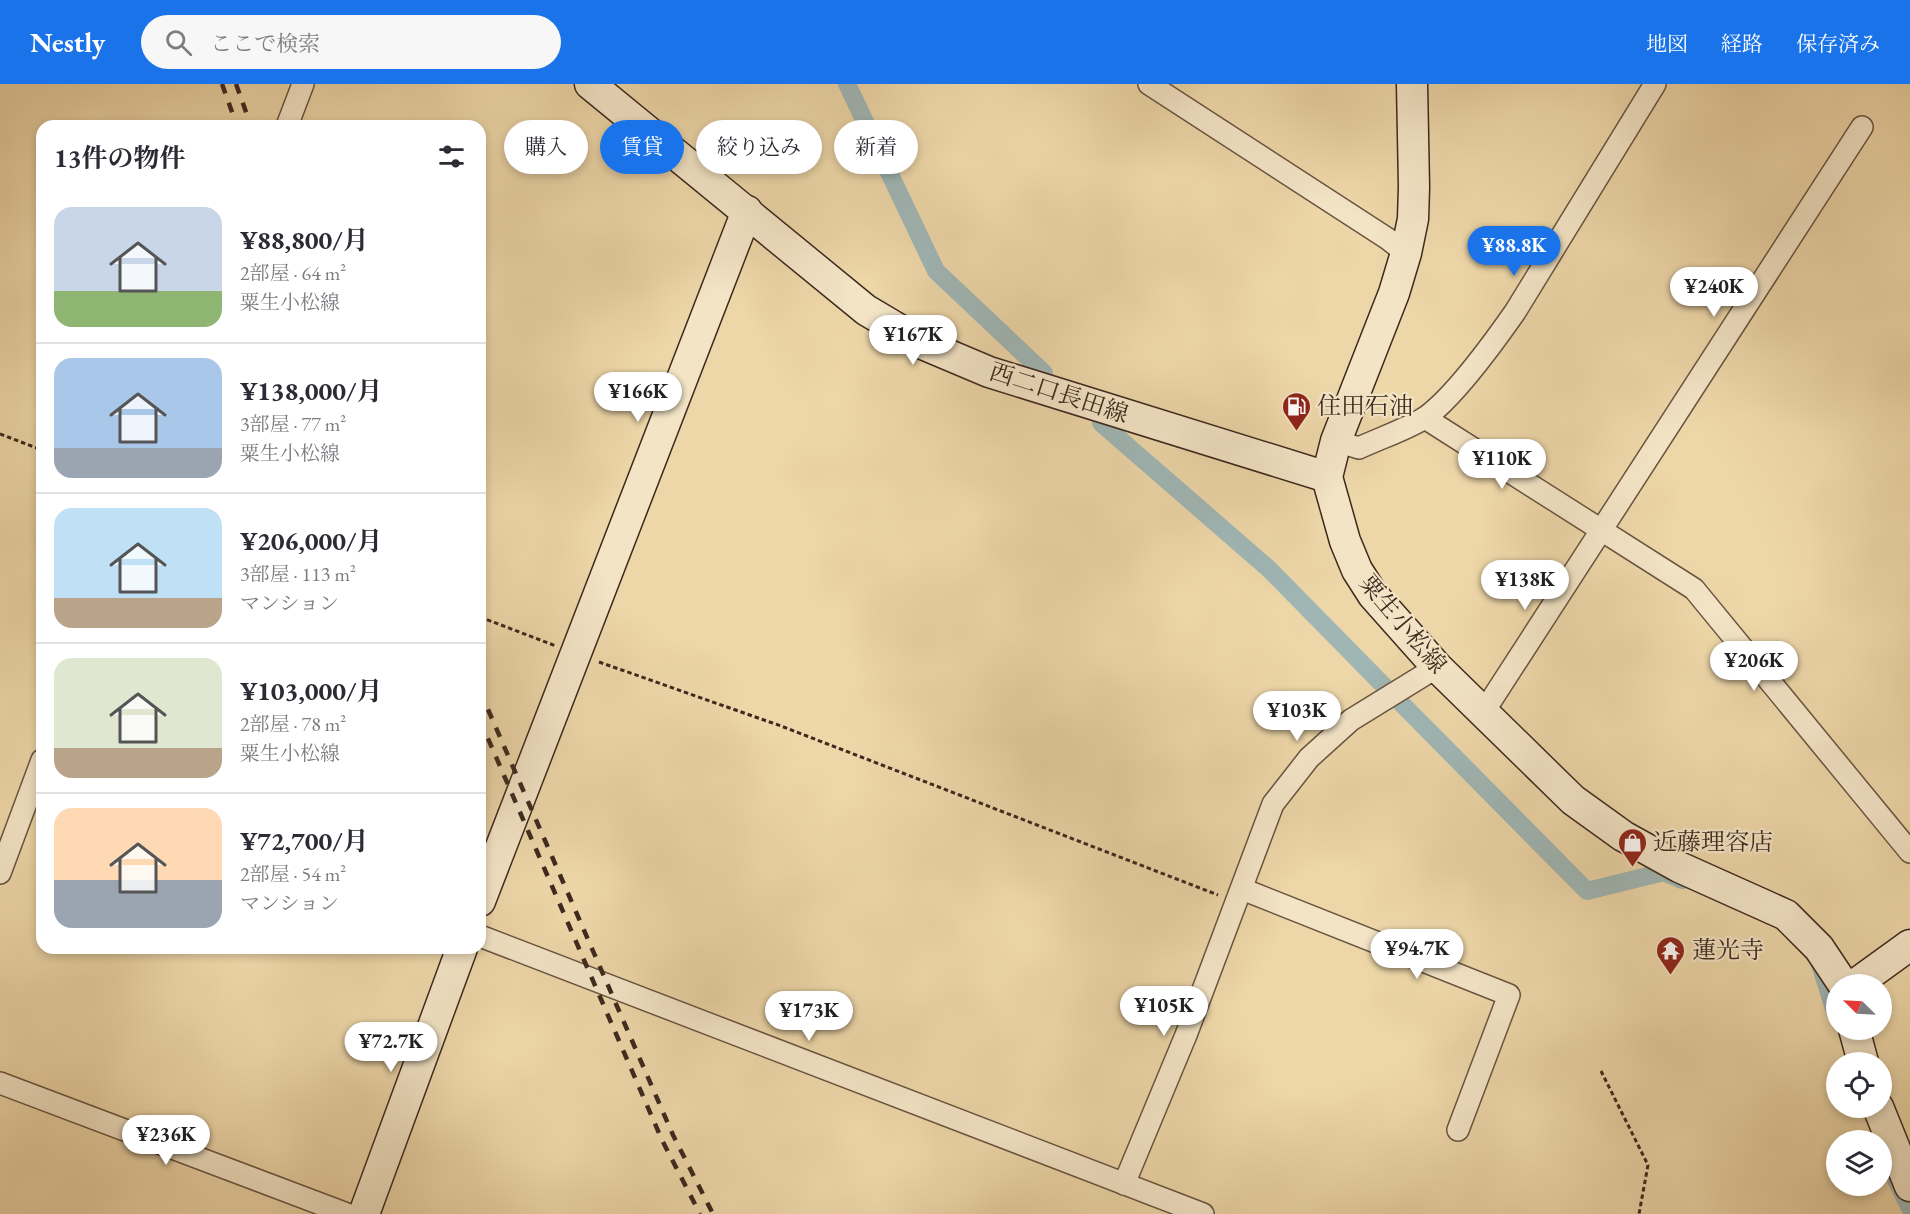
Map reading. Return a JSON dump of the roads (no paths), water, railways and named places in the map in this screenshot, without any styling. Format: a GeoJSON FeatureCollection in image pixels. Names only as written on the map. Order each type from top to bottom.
{"type":"FeatureCollection","features":[{"type":"Feature","properties":{"kind":"main road","name":"西二口長田線"},"geometry":{"type":"LineString","coordinates":[[590,84],[866,310],[925,345],[989,372],[1327,477]]}},
{"type":"Feature","properties":{"kind":"main road","name":"粟生小松線"},"geometry":{"type":"LineString","coordinates":[[1412,84],[1413,219],[1406,253],[1394,292],[1336,441],[1327,477],[1345,541],[1357,570],[1372,596],[1437,667],[1574,800],[1623,836],[1678,867],[1786,915],[1819,948],[1836,974]]}},
{"type":"Feature","properties":{"kind":"main road"},"geometry":{"type":"LineString","coordinates":[[486,885],[747,211]]}},
{"type":"Feature","properties":{"kind":"main road"},"geometry":{"type":"LineString","coordinates":[[1870,974],[1910,945]]}},
{"type":"Feature","properties":{"kind":"main road"},"geometry":{"type":"LineString","coordinates":[[364,1214],[460,954]]}},
{"type":"Feature","properties":{"kind":"main road"},"geometry":{"type":"LineString","coordinates":[[1882,1118],[1910,1186]]}},
{"type":"Feature","properties":{"kind":"street"},"geometry":{"type":"LineString","coordinates":[[289,120],[303,84]]}},
{"type":"Feature","properties":{"kind":"street"},"geometry":{"type":"LineString","coordinates":[[1149,84],[1388,238],[1406,253]]}},
{"type":"Feature","properties":{"kind":"street"},"geometry":{"type":"LineString","coordinates":[[1336,441],[1359,448],[1425,418],[1443,401],[1494,343],[1515,312],[1655,84]]}},
{"type":"Feature","properties":{"kind":"street"},"geometry":{"type":"LineString","coordinates":[[1483,713],[1862,127]]}},
{"type":"Feature","properties":{"kind":"street"},"geometry":{"type":"LineString","coordinates":[[1425,418],[1694,589],[1910,852]]}},
{"type":"Feature","properties":{"kind":"street"},"geometry":{"type":"LineString","coordinates":[[1124,1184],[1186,1035],[1273,804],[1309,758],[1351,720],[1437,667]]}},
{"type":"Feature","properties":{"kind":"street"},"geometry":{"type":"LineString","coordinates":[[0,873],[36,776]]}},
{"type":"Feature","properties":{"kind":"street"},"geometry":{"type":"LineString","coordinates":[[1239,896],[1509,995],[1458,1130]]}},
{"type":"Feature","properties":{"kind":"street"},"geometry":{"type":"LineString","coordinates":[[486,938],[1203,1214]]}},
{"type":"Feature","properties":{"kind":"street"},"geometry":{"type":"LineString","coordinates":[[0,1083],[347,1214]]}},
{"type":"Feature","properties":{"kind":"waterway"},"geometry":{"type":"LineString","coordinates":[[847,84],[936,271],[1044,373]]}},
{"type":"Feature","properties":{"kind":"waterway"},"geometry":{"type":"LineString","coordinates":[[1101,423],[1269,569],[1386,688]]}},
{"type":"Feature","properties":{"kind":"waterway"},"geometry":{"type":"LineString","coordinates":[[1398,700],[1587,891],[1664,872],[1682,880]]}},
{"type":"Feature","properties":{"kind":"waterway"},"geometry":{"type":"LineString","coordinates":[[1820,964],[1826,983]]}},
{"type":"Feature","properties":{"kind":"waterway"},"geometry":{"type":"LineString","coordinates":[[1895,1178],[1910,1208]]}},
{"type":"Feature","properties":{"kind":"railway"},"geometry":{"type":"LineString","coordinates":[[222,84],[235,120]]}},
{"type":"Feature","properties":{"kind":"railway"},"geometry":{"type":"LineString","coordinates":[[236,84],[249,120]]}},
{"type":"Feature","properties":{"kind":"railway"},"geometry":{"type":"LineString","coordinates":[[486,705],[673,1135],[713,1214]]}},
{"type":"Feature","properties":{"kind":"railway"},"geometry":{"type":"LineString","coordinates":[[486,734],[662,1140],[700,1214]]}},
{"type":"Feature","properties":{"kind":"place","name":"住田石油"},"geometry":{"type":"Point","coordinates":[1296,432]}},
{"type":"Feature","properties":{"kind":"place","name":"近藤理容店"},"geometry":{"type":"Point","coordinates":[1632,868]}},
{"type":"Feature","properties":{"kind":"place","name":"蓮光寺"},"geometry":{"type":"Point","coordinates":[1671,976]}}]}
